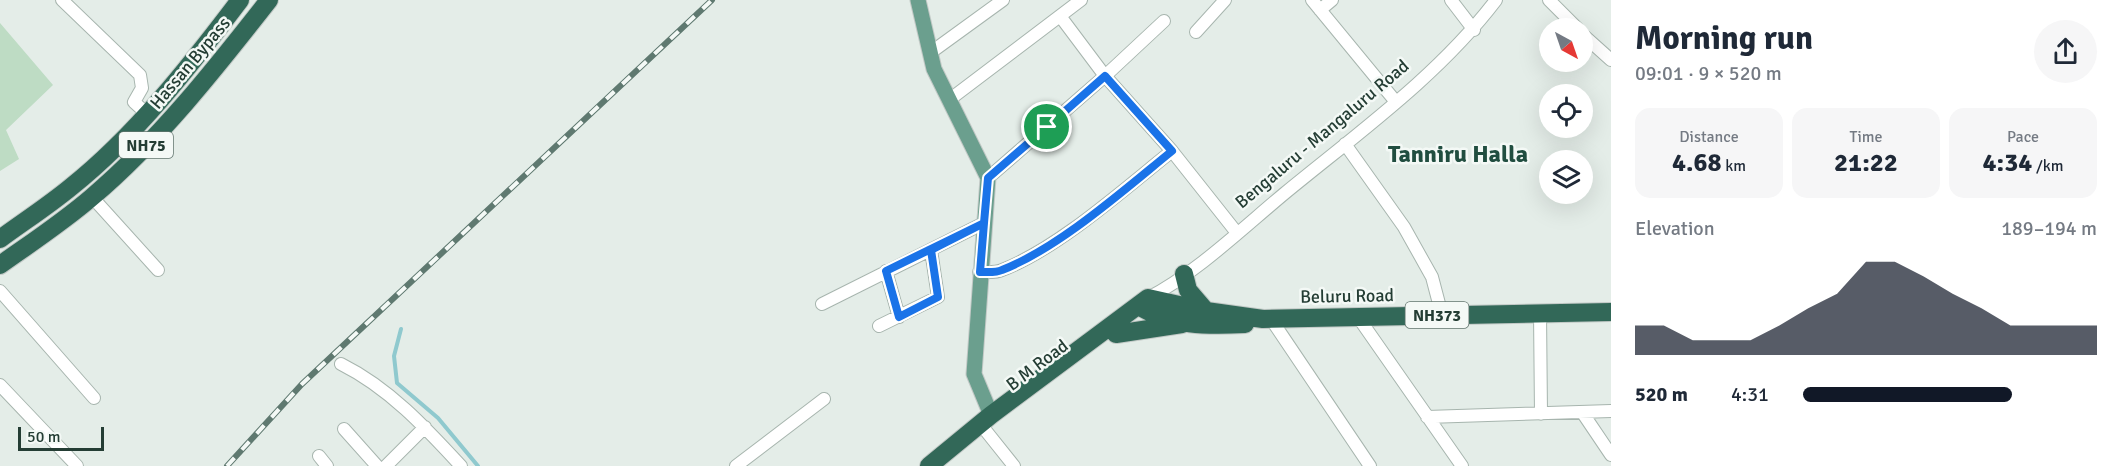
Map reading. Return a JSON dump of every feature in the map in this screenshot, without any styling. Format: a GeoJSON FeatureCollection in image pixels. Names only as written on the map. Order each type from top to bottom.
{"type":"FeatureCollection","features":[{"type":"Feature","properties":{"kind":"highway","name":"Hassan Bypass"},"geometry":{"type":"LineString","coordinates":[[0,239],[71,187],[116,146],[202,50],[240,0]]}},
{"type":"Feature","properties":{"kind":"highway","name":"Hassan Bypass"},"geometry":{"type":"LineString","coordinates":[[0,265],[92,197],[128,164],[189,99],[269,0]]}},
{"type":"Feature","properties":{"kind":"highway"},"geometry":{"type":"LineString","coordinates":[[1184,274],[1188,290],[1206,311]]}},
{"type":"Feature","properties":{"kind":"highway","name":"Beluru Road"},"geometry":{"type":"LineString","coordinates":[[1151,301],[1267,319],[1611,312]]}},
{"type":"Feature","properties":{"kind":"highway","name":"Beluru Road"},"geometry":{"type":"LineString","coordinates":[[1151,301],[1183,323],[1206,326],[1252,324],[1267,319]]}},
{"type":"Feature","properties":{"kind":"highway","name":"Bengaluru - Mangaluru Road"},"geometry":{"type":"LineString","coordinates":[[929,466],[1151,301]]}},
{"type":"Feature","properties":{"kind":"highway","name":"B M Road"},"geometry":{"type":"LineString","coordinates":[[942,466],[988,423],[1116,334],[1151,301]]}},
{"type":"Feature","properties":{"kind":"highway"},"geometry":{"type":"LineString","coordinates":[[1116,334],[1183,323]]}},
{"type":"Feature","properties":{"kind":"main road"},"geometry":{"type":"LineString","coordinates":[[918,0],[934,69],[988,178],[974,374],[988,423]]}},
{"type":"Feature","properties":{"kind":"street"},"geometry":{"type":"LineString","coordinates":[[62,0],[140,75],[142,88],[134,102],[146,113]]}},
{"type":"Feature","properties":{"kind":"street"},"geometry":{"type":"LineString","coordinates":[[930,53],[1003,0]]}},
{"type":"Feature","properties":{"kind":"street"},"geometry":{"type":"LineString","coordinates":[[949,100],[1081,0]]}},
{"type":"Feature","properties":{"kind":"street"},"geometry":{"type":"LineString","coordinates":[[1196,32],[1225,0]]}},
{"type":"Feature","properties":{"kind":"street"},"geometry":{"type":"LineString","coordinates":[[1312,0],[1396,102]]}},
{"type":"Feature","properties":{"kind":"street"},"geometry":{"type":"LineString","coordinates":[[1320,10],[1332,0]]}},
{"type":"Feature","properties":{"kind":"street"},"geometry":{"type":"LineString","coordinates":[[1451,0],[1473,30]]}},
{"type":"Feature","properties":{"kind":"street","name":"Bengaluru - Mangaluru Road"},"geometry":{"type":"LineString","coordinates":[[1151,301],[1396,102],[1473,30],[1496,0]]}},
{"type":"Feature","properties":{"kind":"street"},"geometry":{"type":"LineString","coordinates":[[1550,0],[1567,18]]}},
{"type":"Feature","properties":{"kind":"street"},"geometry":{"type":"LineString","coordinates":[[1060,16],[1105,76],[1172,151],[1237,233]]}},
{"type":"Feature","properties":{"kind":"street"},"geometry":{"type":"LineString","coordinates":[[988,178],[1164,21]]}},
{"type":"Feature","properties":{"kind":"street"},"geometry":{"type":"LineString","coordinates":[[1593,44],[1611,60]]}},
{"type":"Feature","properties":{"kind":"street"},"geometry":{"type":"LineString","coordinates":[[1345,144],[1404,227],[1432,277],[1442,315]]}},
{"type":"Feature","properties":{"kind":"street"},"geometry":{"type":"LineString","coordinates":[[980,272],[1001,271],[1038,251],[1096,212],[1172,151]]}},
{"type":"Feature","properties":{"kind":"street"},"geometry":{"type":"LineString","coordinates":[[92,197],[158,270]]}},
{"type":"Feature","properties":{"kind":"street"},"geometry":{"type":"LineString","coordinates":[[822,304],[984,223]]}},
{"type":"Feature","properties":{"kind":"street"},"geometry":{"type":"LineString","coordinates":[[879,326],[935,300],[939,294],[931,250]]}},
{"type":"Feature","properties":{"kind":"street"},"geometry":{"type":"LineString","coordinates":[[886,271],[899,317]]}},
{"type":"Feature","properties":{"kind":"street"},"geometry":{"type":"LineString","coordinates":[[0,291],[94,398]]}},
{"type":"Feature","properties":{"kind":"street"},"geometry":{"type":"LineString","coordinates":[[1540,313],[1541,414]]}},
{"type":"Feature","properties":{"kind":"street"},"geometry":{"type":"LineString","coordinates":[[1358,317],[1462,466]]}},
{"type":"Feature","properties":{"kind":"street"},"geometry":{"type":"LineString","coordinates":[[1267,319],[1370,466]]}},
{"type":"Feature","properties":{"kind":"street"},"geometry":{"type":"LineString","coordinates":[[341,364],[367,377],[425,427],[461,466]]}},
{"type":"Feature","properties":{"kind":"street"},"geometry":{"type":"LineString","coordinates":[[0,385],[77,466]]}},
{"type":"Feature","properties":{"kind":"street"},"geometry":{"type":"LineString","coordinates":[[736,466],[824,399]]}},
{"type":"Feature","properties":{"kind":"street"},"geometry":{"type":"LineString","coordinates":[[1428,417],[1611,411]]}},
{"type":"Feature","properties":{"kind":"street"},"geometry":{"type":"LineString","coordinates":[[1582,412],[1611,455]]}},
{"type":"Feature","properties":{"kind":"street"},"geometry":{"type":"LineString","coordinates":[[988,423],[1014,466]]}},
{"type":"Feature","properties":{"kind":"street"},"geometry":{"type":"LineString","coordinates":[[386,466],[425,427]]}},
{"type":"Feature","properties":{"kind":"street"},"geometry":{"type":"LineString","coordinates":[[344,429],[377,466]]}},
{"type":"Feature","properties":{"kind":"street"},"geometry":{"type":"LineString","coordinates":[[318,456],[327,466]]}},
{"type":"Feature","properties":{"kind":"green space"},"geometry":{"type":"Polygon","coordinates":[[[0,23],[53,85],[6,130],[19,159],[0,171],[0,23]]]}},
{"type":"Feature","properties":{"kind":"waterway"},"geometry":{"type":"LineString","coordinates":[[401,329],[394,356],[397,383],[438,418],[478,466]]}},
{"type":"Feature","properties":{"kind":"railway"},"geometry":{"type":"LineString","coordinates":[[227,466],[302,384],[712,0]]}},
{"type":"Feature","properties":{"kind":"district","name":"Tanniru Halla"},"geometry":{"type":"Point","coordinates":[1458,154]}},
{"type":"Feature","properties":{"kind":"route"},"geometry":{"type":"LineString","coordinates":[[1047,127],[988,178],[984,223],[931,250],[938,297],[899,317],[886,271],[984,223],[980,272],[1001,271],[1038,251],[1096,212],[1172,151],[1105,76],[1047,127]]}}]}
